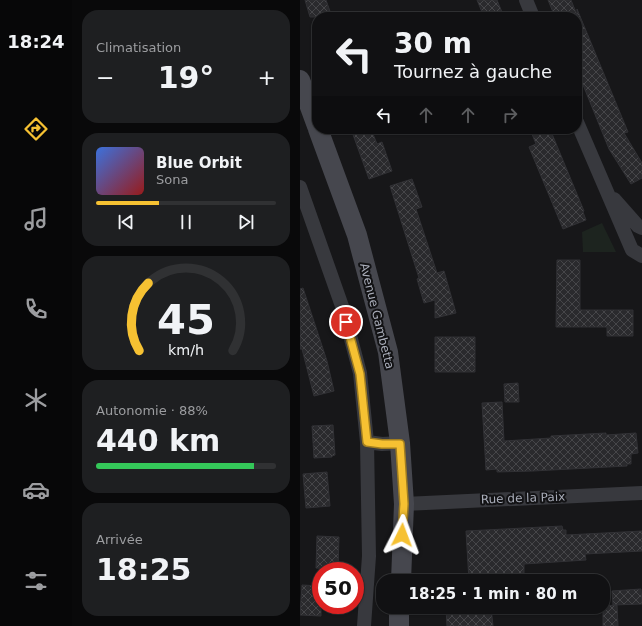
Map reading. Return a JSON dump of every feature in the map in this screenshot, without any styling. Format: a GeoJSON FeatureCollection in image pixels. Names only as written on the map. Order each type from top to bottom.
{"type":"FeatureCollection","features":[{"type":"Feature","properties":{"kind":"main road","name":"Avenue Gambetta"},"geometry":{"type":"LineString","coordinates":[[300,80],[312,112]]}},
{"type":"Feature","properties":{"kind":"main road","name":"Avenue Gambetta"},"geometry":{"type":"LineString","coordinates":[[320,134],[357,235],[388,352],[400,444],[404,504],[401,574]]}},
{"type":"Feature","properties":{"kind":"main road"},"geometry":{"type":"LineString","coordinates":[[399,626],[400,614]]}},
{"type":"Feature","properties":{"kind":"street"},"geometry":{"type":"LineString","coordinates":[[526,0],[531,12]]}},
{"type":"Feature","properties":{"kind":"street"},"geometry":{"type":"LineString","coordinates":[[582,134],[632,250],[642,256]]}},
{"type":"Feature","properties":{"kind":"street"},"geometry":{"type":"LineString","coordinates":[[300,187],[343,309],[360,374],[367,442],[369,556],[364,626]]}},
{"type":"Feature","properties":{"kind":"street"},"geometry":{"type":"LineString","coordinates":[[606,190],[638,226],[642,228]]}},
{"type":"Feature","properties":{"kind":"street"},"geometry":{"type":"LineString","coordinates":[[367,442],[400,444]]}},
{"type":"Feature","properties":{"kind":"street","name":"Rue de la Paix"},"geometry":{"type":"LineString","coordinates":[[404,504],[642,493]]}},
{"type":"Feature","properties":{"kind":"shaded area"},"geometry":{"type":"Polygon","coordinates":[[[602,223],[616,252],[583,252],[582,232],[602,223]]]}},
{"type":"Feature","properties":{"kind":"building"},"geometry":{"type":"Polygon","coordinates":[[[305,0],[326,0],[330,12],[312,12],[312,17],[310,17],[305,0]]]}},
{"type":"Feature","properties":{"kind":"building"},"geometry":{"type":"Polygon","coordinates":[[[477,0],[497,0],[502,12],[482,12],[477,0]]]}},
{"type":"Feature","properties":{"kind":"building"},"geometry":{"type":"Polygon","coordinates":[[[548,0],[571,0],[576,12],[553,12],[548,0]]]}},
{"type":"Feature","properties":{"kind":"building"},"geometry":{"type":"Polygon","coordinates":[[[582,21],[628,132],[624,133],[642,163],[642,178],[631,184],[609,149],[582,82],[582,21]]]}},
{"type":"Feature","properties":{"kind":"building"},"geometry":{"type":"Polygon","coordinates":[[[353,134],[373,134],[377,144],[382,142],[392,171],[369,179],[353,134]]]}},
{"type":"Feature","properties":{"kind":"building"},"geometry":{"type":"Polygon","coordinates":[[[532,134],[552,134],[584,211],[586,220],[563,229],[529,147],[536,144],[532,134]]]}},
{"type":"Feature","properties":{"kind":"building"},"geometry":{"type":"Polygon","coordinates":[[[412,179],[422,207],[416,209],[437,273],[444,271],[456,313],[435,318],[435,300],[424,303],[417,279],[419,278],[390,186],[412,179]]]}},
{"type":"Feature","properties":{"kind":"building"},"geometry":{"type":"Polygon","coordinates":[[[557,260],[580,260],[580,310],[633,310],[633,336],[607,336],[607,327],[556,327],[557,260]]]}},
{"type":"Feature","properties":{"kind":"building"},"geometry":{"type":"Polygon","coordinates":[[[303,288],[327,361],[334,391],[314,396],[302,349],[300,349],[300,289],[303,288]]]}},
{"type":"Feature","properties":{"kind":"building"},"geometry":{"type":"Polygon","coordinates":[[[435,337],[475,337],[475,372],[435,372],[435,337]]]}},
{"type":"Feature","properties":{"kind":"building"},"geometry":{"type":"Polygon","coordinates":[[[518,383],[519,402],[505,402],[504,384],[518,383]]]}},
{"type":"Feature","properties":{"kind":"building"},"geometry":{"type":"Polygon","coordinates":[[[502,402],[504,441],[551,438],[551,436],[636,433],[638,453],[631,454],[631,464],[627,464],[627,466],[533,471],[497,472],[497,469],[486,470],[482,403],[502,402]]]}},
{"type":"Feature","properties":{"kind":"building"},"geometry":{"type":"Polygon","coordinates":[[[333,425],[335,455],[332,457],[314,458],[312,426],[333,425]]]}},
{"type":"Feature","properties":{"kind":"building"},"geometry":{"type":"Polygon","coordinates":[[[327,472],[330,506],[306,508],[303,474],[327,472]]]}},
{"type":"Feature","properties":{"kind":"building"},"geometry":{"type":"Polygon","coordinates":[[[562,526],[563,530],[566,530],[566,535],[642,531],[642,551],[585,554],[586,560],[524,564],[524,573],[520,574],[469,574],[466,531],[562,526]]]}},
{"type":"Feature","properties":{"kind":"building"},"geometry":{"type":"Polygon","coordinates":[[[317,536],[339,537],[338,562],[316,562],[317,536]]]}},
{"type":"Feature","properties":{"kind":"building"},"geometry":{"type":"Polygon","coordinates":[[[302,585],[312,586],[312,614],[321,614],[321,616],[300,615],[302,585]]]}},
{"type":"Feature","properties":{"kind":"building"},"geometry":{"type":"Polygon","coordinates":[[[641,589],[642,604],[613,605],[612,591],[641,589]]]}},
{"type":"Feature","properties":{"kind":"building"},"geometry":{"type":"Polygon","coordinates":[[[617,605],[618,626],[603,626],[603,614],[610,614],[610,606],[617,605]]]}},
{"type":"Feature","properties":{"kind":"building"},"geometry":{"type":"Polygon","coordinates":[[[446,614],[492,614],[493,626],[447,626],[446,614]]]}},
{"type":"Feature","properties":{"kind":"route"},"geometry":{"type":"LineString","coordinates":[[346,322],[360,374],[367,442],[400,444],[404,504],[402,535]]}}]}
